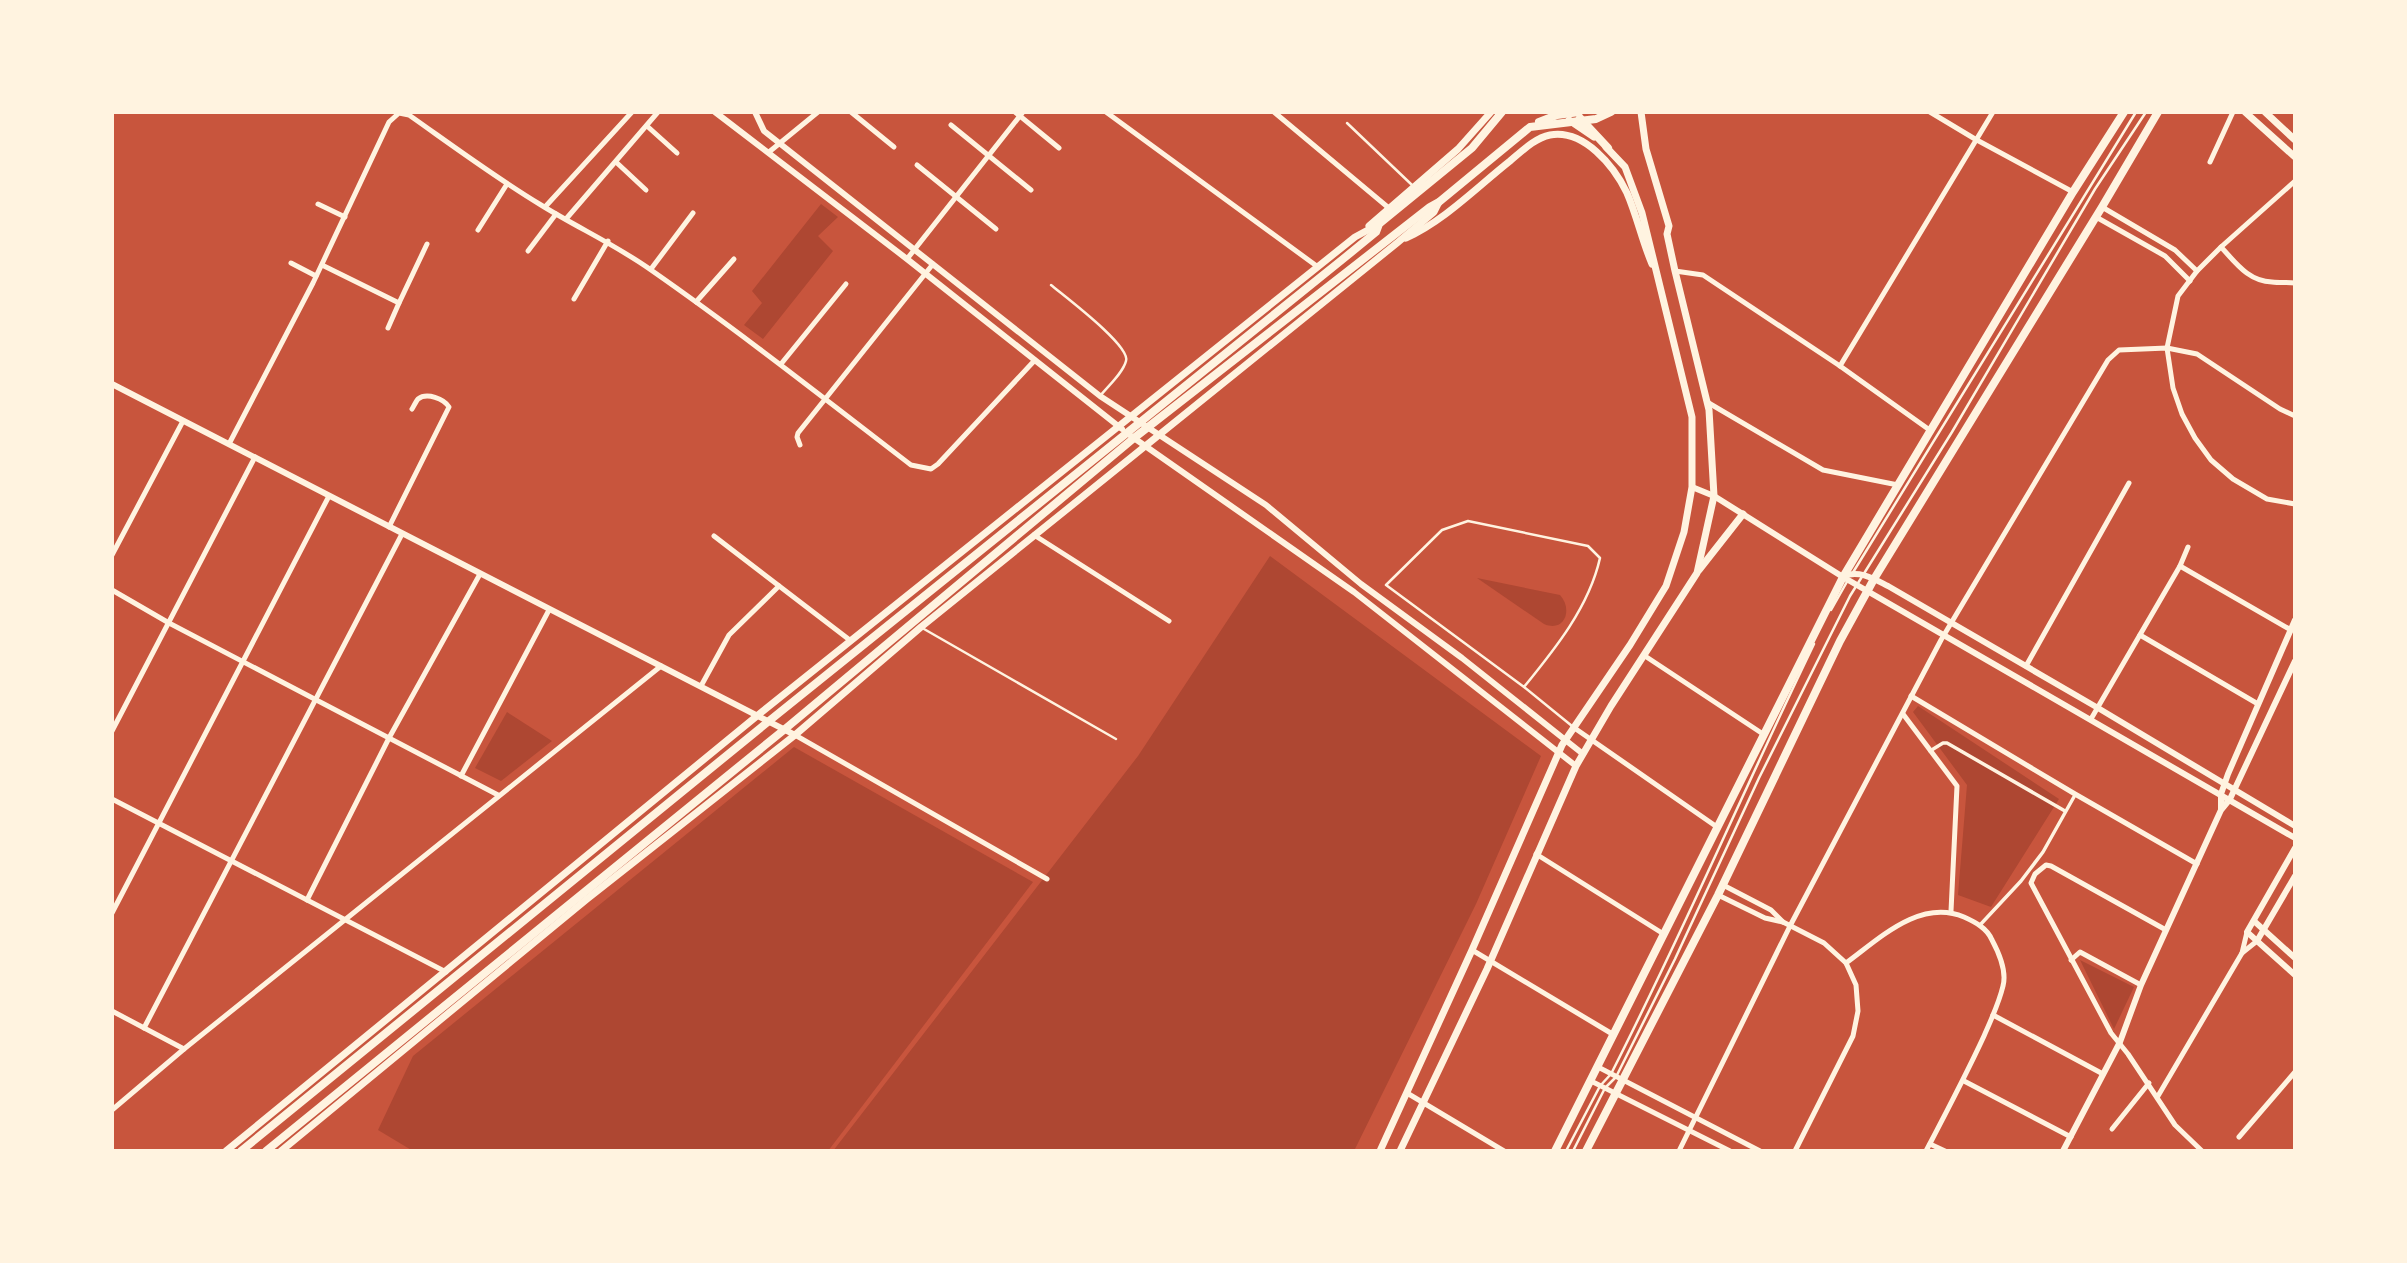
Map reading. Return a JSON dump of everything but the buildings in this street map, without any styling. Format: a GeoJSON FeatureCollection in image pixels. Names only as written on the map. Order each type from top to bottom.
{"type":"FeatureCollection","features":[{"type":"Feature","properties":{"kind":"main road"},"geometry":{"type":"LineString","coordinates":[[226,1151],[758,715],[1390,209],[1458,149],[1491,112]]}},
{"type":"Feature","properties":{"kind":"main road"},"geometry":{"type":"LineString","coordinates":[[1355,237],[1379,225],[1462,156],[1502,112]]}},
{"type":"Feature","properties":{"kind":"main road"},"geometry":{"type":"LineString","coordinates":[[1557,112],[1608,148]]}},
{"type":"Feature","properties":{"kind":"main road"},"geometry":{"type":"LineString","coordinates":[[1380,1151],[1472,950],[1558,752],[1666,586],[1684,532],[1692,487],[1692,416],[1651,244],[1625,167],[1572,112]]}},
{"type":"Feature","properties":{"kind":"main road"},"geometry":{"type":"LineString","coordinates":[[241,1151],[769,721],[1130,436],[1147,428],[1439,202],[1530,127],[1552,117],[1579,112]]}},
{"type":"Feature","properties":{"kind":"main road"},"geometry":{"type":"LineString","coordinates":[[1530,127],[1596,119],[1611,112]]}},
{"type":"Feature","properties":{"kind":"main road"},"geometry":{"type":"LineString","coordinates":[[1642,112],[1646,149],[1669,226],[1667,234],[1707,402],[1714,496],[1696,573]]}},
{"type":"Feature","properties":{"kind":"main road"},"geometry":{"type":"LineString","coordinates":[[1555,1151],[1662,933],[1845,578],[2073,192],[2124,112]]}},
{"type":"Feature","properties":{"kind":"main road"},"geometry":{"type":"LineString","coordinates":[[1586,1151],[1615,1093],[1616,1077],[1718,895],[1840,641],[1874,579],[2158,112]]}},
{"type":"Feature","properties":{"kind":"main road"},"geometry":{"type":"LineString","coordinates":[[2245,112],[2295,157]]}},
{"type":"Feature","properties":{"kind":"main road"},"geometry":{"type":"LineString","coordinates":[[2265,112],[2295,140]]}},
{"type":"Feature","properties":{"kind":"main road"},"geometry":{"type":"LineString","coordinates":[[1397,243],[1416,234],[1446,212],[1530,145],[1552,135],[1567,135],[1590,147],[1615,174],[1626,192],[1657,278]]}},
{"type":"Feature","properties":{"kind":"main road"},"geometry":{"type":"LineString","coordinates":[[281,1151],[587,899],[795,735],[1034,535],[1397,243],[1434,212],[1439,202]]}},
{"type":"Feature","properties":{"kind":"main road"},"geometry":{"type":"LineString","coordinates":[[266,1151],[785,729],[1130,436],[1139,423],[1360,246],[1376,232],[1379,225]]}},
{"type":"Feature","properties":{"kind":"main road"},"geometry":{"type":"LineString","coordinates":[[1400,1151],[1491,961],[1576,766],[1696,573],[1743,514]]}},
{"type":"Feature","properties":{"kind":"street"},"geometry":{"type":"LineString","coordinates":[[545,207],[632,112]]}},
{"type":"Feature","properties":{"kind":"street"},"geometry":{"type":"LineString","coordinates":[[566,219],[658,112]]}},
{"type":"Feature","properties":{"kind":"street"},"geometry":{"type":"LineString","coordinates":[[715,112],[925,273],[1130,436],[1354,592],[1576,766]]}},
{"type":"Feature","properties":{"kind":"street"},"geometry":{"type":"LineString","coordinates":[[755,112],[764,131],[1100,396],[1266,505],[1361,584],[1462,657],[1583,754]]}},
{"type":"Feature","properties":{"kind":"street"},"geometry":{"type":"LineString","coordinates":[[769,152],[818,112]]}},
{"type":"Feature","properties":{"kind":"street"},"geometry":{"type":"LineString","coordinates":[[851,112],[894,147]]}},
{"type":"Feature","properties":{"kind":"street"},"geometry":{"type":"LineString","coordinates":[[1106,112],[1318,268]]}},
{"type":"Feature","properties":{"kind":"street"},"geometry":{"type":"LineString","coordinates":[[1274,112],[1390,209]]}},
{"type":"Feature","properties":{"kind":"street"},"geometry":{"type":"LineString","coordinates":[[1930,112],[2073,192]]}},
{"type":"Feature","properties":{"kind":"street"},"geometry":{"type":"LineString","coordinates":[[1840,366],[1993,112]]}},
{"type":"Feature","properties":{"kind":"street"},"geometry":{"type":"LineString","coordinates":[[2210,162],[2233,112]]}},
{"type":"Feature","properties":{"kind":"street"},"geometry":{"type":"LineString","coordinates":[[229,444],[317,276],[389,122],[399,113],[410,115],[507,184],[608,241],[651,269],[781,364],[911,465],[931,469],[938,464],[1035,360]]}},
{"type":"Feature","properties":{"kind":"street"},"geometry":{"type":"LineString","coordinates":[[907,259],[1019,113],[1059,148]]}},
{"type":"Feature","properties":{"kind":"street"},"geometry":{"type":"LineString","coordinates":[[951,125],[1031,190]]}},
{"type":"Feature","properties":{"kind":"street"},"geometry":{"type":"LineString","coordinates":[[647,126],[677,153]]}},
{"type":"Feature","properties":{"kind":"street"},"geometry":{"type":"LineString","coordinates":[[616,162],[646,190]]}},
{"type":"Feature","properties":{"kind":"street"},"geometry":{"type":"LineString","coordinates":[[918,165],[996,229]]}},
{"type":"Feature","properties":{"kind":"street"},"geometry":{"type":"LineString","coordinates":[[2295,181],[2197,271],[2178,296],[2167,348],[2173,388],[2182,414],[2211,460],[2233,479],[2267,499],[2287,504],[2295,503]]}},
{"type":"Feature","properties":{"kind":"street"},"geometry":{"type":"LineString","coordinates":[[478,230],[507,184]]}},
{"type":"Feature","properties":{"kind":"street"},"geometry":{"type":"LineString","coordinates":[[318,204],[345,217]]}},
{"type":"Feature","properties":{"kind":"street"},"geometry":{"type":"LineString","coordinates":[[2102,207],[2175,250],[2197,271]]}},
{"type":"Feature","properties":{"kind":"street"},"geometry":{"type":"LineString","coordinates":[[651,269],[694,213]]}},
{"type":"Feature","properties":{"kind":"street"},"geometry":{"type":"LineString","coordinates":[[528,251],[556,214]]}},
{"type":"Feature","properties":{"kind":"street"},"geometry":{"type":"LineString","coordinates":[[2096,217],[2165,256],[2190,281]]}},
{"type":"Feature","properties":{"kind":"street"},"geometry":{"type":"LineString","coordinates":[[574,299],[608,241]]}},
{"type":"Feature","properties":{"kind":"street"},"geometry":{"type":"LineString","coordinates":[[388,328],[427,244]]}},
{"type":"Feature","properties":{"kind":"street"},"geometry":{"type":"LineString","coordinates":[[2221,247],[2245,273],[2255,279],[2295,283]]}},
{"type":"Feature","properties":{"kind":"street"},"geometry":{"type":"LineString","coordinates":[[696,302],[734,259]]}},
{"type":"Feature","properties":{"kind":"street"},"geometry":{"type":"LineString","coordinates":[[291,263],[317,276]]}},
{"type":"Feature","properties":{"kind":"street"},"geometry":{"type":"LineString","coordinates":[[800,445],[798,433],[933,264]]}},
{"type":"Feature","properties":{"kind":"street"},"geometry":{"type":"LineString","coordinates":[[322,265],[399,303]]}},
{"type":"Feature","properties":{"kind":"street"},"geometry":{"type":"LineString","coordinates":[[1675,271],[1703,275],[1840,366],[1931,431]]}},
{"type":"Feature","properties":{"kind":"street"},"geometry":{"type":"LineString","coordinates":[[781,364],[846,284]]}},
{"type":"Feature","properties":{"kind":"street"},"geometry":{"type":"LineString","coordinates":[[1679,1151],[1790,926],[1950,622],[2108,360],[2119,350],[2167,348],[2197,354],[2280,410],[2295,416]]}},
{"type":"Feature","properties":{"kind":"street"},"geometry":{"type":"LineString","coordinates":[[112,384],[785,729],[1047,879]]}},
{"type":"Feature","properties":{"kind":"street"},"geometry":{"type":"LineString","coordinates":[[389,527],[449,407],[440,400],[425,397],[417,400],[412,409]]}},
{"type":"Feature","properties":{"kind":"street"},"geometry":{"type":"LineString","coordinates":[[1707,402],[1823,470],[1898,485]]}},
{"type":"Feature","properties":{"kind":"street"},"geometry":{"type":"LineString","coordinates":[[112,555],[183,421]]}},
{"type":"Feature","properties":{"kind":"street"},"geometry":{"type":"LineString","coordinates":[[112,731],[256,457]]}},
{"type":"Feature","properties":{"kind":"street"},"geometry":{"type":"LineString","coordinates":[[2026,666],[2129,484]]}},
{"type":"Feature","properties":{"kind":"street"},"geometry":{"type":"LineString","coordinates":[[1692,487],[1714,496],[1845,578],[2295,838]]}},
{"type":"Feature","properties":{"kind":"street"},"geometry":{"type":"LineString","coordinates":[[112,913],[330,496]]}},
{"type":"Feature","properties":{"kind":"street"},"geometry":{"type":"LineString","coordinates":[[144,1028],[402,534]]}},
{"type":"Feature","properties":{"kind":"street"},"geometry":{"type":"LineString","coordinates":[[1034,535],[1169,621]]}},
{"type":"Feature","properties":{"kind":"street"},"geometry":{"type":"LineString","coordinates":[[714,536],[850,641]]}},
{"type":"Feature","properties":{"kind":"street"},"geometry":{"type":"LineString","coordinates":[[2091,719],[2180,566],[2188,547]]}},
{"type":"Feature","properties":{"kind":"street"},"geometry":{"type":"LineString","coordinates":[[2180,566],[2291,630]]}},
{"type":"Feature","properties":{"kind":"street"},"geometry":{"type":"LineString","coordinates":[[1845,578],[1853,573],[1874,579],[2295,826]]}},
{"type":"Feature","properties":{"kind":"street"},"geometry":{"type":"LineString","coordinates":[[307,900],[389,738],[480,574]]}},
{"type":"Feature","properties":{"kind":"street"},"geometry":{"type":"LineString","coordinates":[[1354,592],[1361,584]]}},
{"type":"Feature","properties":{"kind":"street"},"geometry":{"type":"LineString","coordinates":[[701,686],[729,635],[779,586]]}},
{"type":"Feature","properties":{"kind":"street"},"geometry":{"type":"LineString","coordinates":[[112,590],[169,623],[498,795]]}},
{"type":"Feature","properties":{"kind":"street"},"geometry":{"type":"LineString","coordinates":[[461,776],[549,610]]}},
{"type":"Feature","properties":{"kind":"street"},"geometry":{"type":"LineString","coordinates":[[2221,810],[2221,794],[2225,783],[2295,620]]}},
{"type":"Feature","properties":{"kind":"street"},"geometry":{"type":"LineString","coordinates":[[2140,635],[2258,704]]}},
{"type":"Feature","properties":{"kind":"street"},"geometry":{"type":"LineString","coordinates":[[1645,656],[1763,734]]}},
{"type":"Feature","properties":{"kind":"street"},"geometry":{"type":"LineString","coordinates":[[2066,1150],[2120,1042],[2141,985],[2221,810],[2235,789],[2295,661]]}},
{"type":"Feature","properties":{"kind":"street"},"geometry":{"type":"LineString","coordinates":[[112,1110],[498,795],[661,666]]}},
{"type":"Feature","properties":{"kind":"street"},"geometry":{"type":"LineString","coordinates":[[1911,696],[2197,864]]}},
{"type":"Feature","properties":{"kind":"street"},"geometry":{"type":"LineString","coordinates":[[1903,713],[1957,786],[1951,911]]}},
{"type":"Feature","properties":{"kind":"street"},"geometry":{"type":"LineString","coordinates":[[1573,727],[1717,827]]}},
{"type":"Feature","properties":{"kind":"street"},"geometry":{"type":"LineString","coordinates":[[1930,751],[1947,743],[2065,811]]}},
{"type":"Feature","properties":{"kind":"street"},"geometry":{"type":"LineString","coordinates":[[1980,925],[2043,852],[2075,794]]}},
{"type":"Feature","properties":{"kind":"street"},"geometry":{"type":"LineString","coordinates":[[112,799],[446,972]]}},
{"type":"Feature","properties":{"kind":"street"},"geometry":{"type":"LineString","coordinates":[[2158,1096],[2242,953],[2247,932],[2295,848]]}},
{"type":"Feature","properties":{"kind":"street"},"geometry":{"type":"LineString","coordinates":[[1536,854],[1662,933]]}},
{"type":"Feature","properties":{"kind":"street"},"geometry":{"type":"LineString","coordinates":[[2166,930],[2051,866],[2046,865],[2035,874],[2031,883],[2111,1033],[2149,1083],[2178,1128],[2202,1151]]}},
{"type":"Feature","properties":{"kind":"street"},"geometry":{"type":"LineString","coordinates":[[2029,870],[2035,874]]}},
{"type":"Feature","properties":{"kind":"street"},"geometry":{"type":"LineString","coordinates":[[2242,953],[2257,941],[2295,876]]}},
{"type":"Feature","properties":{"kind":"street"},"geometry":{"type":"LineString","coordinates":[[1723,885],[1771,910],[1783,922],[1824,943],[1846,963],[1856,985],[1858,1012],[1853,1036],[1795,1151]]}},
{"type":"Feature","properties":{"kind":"street"},"geometry":{"type":"LineString","coordinates":[[1718,895],[1765,918],[1783,922]]}},
{"type":"Feature","properties":{"kind":"street"},"geometry":{"type":"LineString","coordinates":[[1846,963],[1895,927],[1924,913],[1951,911],[1980,925],[1990,934],[2000,956],[2004,983],[1993,1015],[1964,1081],[1926,1151]]}},
{"type":"Feature","properties":{"kind":"street"},"geometry":{"type":"LineString","coordinates":[[2254,921],[2295,958]]}},
{"type":"Feature","properties":{"kind":"street"},"geometry":{"type":"LineString","coordinates":[[2247,932],[2295,975]]}},
{"type":"Feature","properties":{"kind":"street"},"geometry":{"type":"LineString","coordinates":[[1472,950],[1614,1035]]}},
{"type":"Feature","properties":{"kind":"street"},"geometry":{"type":"LineString","coordinates":[[2071,960],[2080,952],[2141,985]]}},
{"type":"Feature","properties":{"kind":"street"},"geometry":{"type":"LineString","coordinates":[[112,1011],[184,1049]]}},
{"type":"Feature","properties":{"kind":"street"},"geometry":{"type":"LineString","coordinates":[[1993,1015],[2103,1074]]}},
{"type":"Feature","properties":{"kind":"street"},"geometry":{"type":"LineString","coordinates":[[1598,1067],[1760,1151]]}},
{"type":"Feature","properties":{"kind":"street"},"geometry":{"type":"LineString","coordinates":[[2239,1137],[2295,1072]]}},
{"type":"Feature","properties":{"kind":"street"},"geometry":{"type":"LineString","coordinates":[[1591,1081],[1730,1151]]}},
{"type":"Feature","properties":{"kind":"street"},"geometry":{"type":"LineString","coordinates":[[1964,1081],[2071,1137]]}},
{"type":"Feature","properties":{"kind":"street"},"geometry":{"type":"LineString","coordinates":[[2112,1129],[2149,1083]]}},
{"type":"Feature","properties":{"kind":"street"},"geometry":{"type":"LineString","coordinates":[[1407,1093],[1504,1151]]}},
{"type":"Feature","properties":{"kind":"street"},"geometry":{"type":"LineString","coordinates":[[1930,1144],[1945,1151]]}},
{"type":"Feature","properties":{"kind":"lane"},"geometry":{"type":"LineString","coordinates":[[1853,573],[2136,112]]}},
{"type":"Feature","properties":{"kind":"lane"},"geometry":{"type":"LineString","coordinates":[[1566,1151],[1603,1087],[1616,1077],[1759,778],[1862,575],[1952,432],[2095,189],[2146,112]]}},
{"type":"Feature","properties":{"kind":"lane"},"geometry":{"type":"LineString","coordinates":[[1347,123],[1414,187]]}},
{"type":"Feature","properties":{"kind":"lane"},"geometry":{"type":"LineString","coordinates":[[1051,285],[1114,339],[1126,353],[1126,362],[1100,396]]}},
{"type":"Feature","properties":{"kind":"lane"},"geometry":{"type":"LineString","coordinates":[[1524,687],[1562,638],[1591,586],[1600,558],[1588,546],[1468,521],[1441,530],[1386,585],[1524,687],[1573,727]]}},
{"type":"Feature","properties":{"kind":"lane"},"geometry":{"type":"LineString","coordinates":[[1616,1077],[1752,774],[1845,578]]}},
{"type":"Feature","properties":{"kind":"lane"},"geometry":{"type":"LineString","coordinates":[[921,627],[1116,739]]}},
{"type":"Feature","properties":{"kind":"lane"},"geometry":{"type":"LineString","coordinates":[[1573,1151],[1603,1087]]}},
{"type":"Feature","properties":{"kind":"shaded area"},"geometry":{"type":"Polygon","coordinates":[[[821,204],[838,217],[818,236],[833,251],[763,339],[744,325],[762,303],[752,291],[821,204]]]}},
{"type":"Feature","properties":{"kind":"shaded area"},"geometry":{"type":"Polygon","coordinates":[[[1270,556],[1541,756],[1476,904],[1354,1151],[833,1151],[1138,756],[1270,556]]]}},
{"type":"Feature","properties":{"kind":"shaded area"},"geometry":{"type":"Polygon","coordinates":[[[1477,578],[1560,595],[1566,607],[1565,618],[1557,625],[1544,624],[1477,578]]]}},
{"type":"Feature","properties":{"kind":"shaded area"},"geometry":{"type":"Polygon","coordinates":[[[1918,706],[2059,799],[1991,907],[1958,895],[1967,785],[1913,712],[1918,706]]]}},
{"type":"Feature","properties":{"kind":"shaded area"},"geometry":{"type":"Polygon","coordinates":[[[507,712],[552,741],[501,781],[475,768],[507,712]]]}},
{"type":"Feature","properties":{"kind":"shaded area"},"geometry":{"type":"Polygon","coordinates":[[[794,747],[1033,882],[828,1151],[413,1151],[378,1130],[413,1056],[794,747]]]}},
{"type":"Feature","properties":{"kind":"shaded area"},"geometry":{"type":"Polygon","coordinates":[[[2080,960],[2134,987],[2114,1029],[2080,960]]]}}]}
